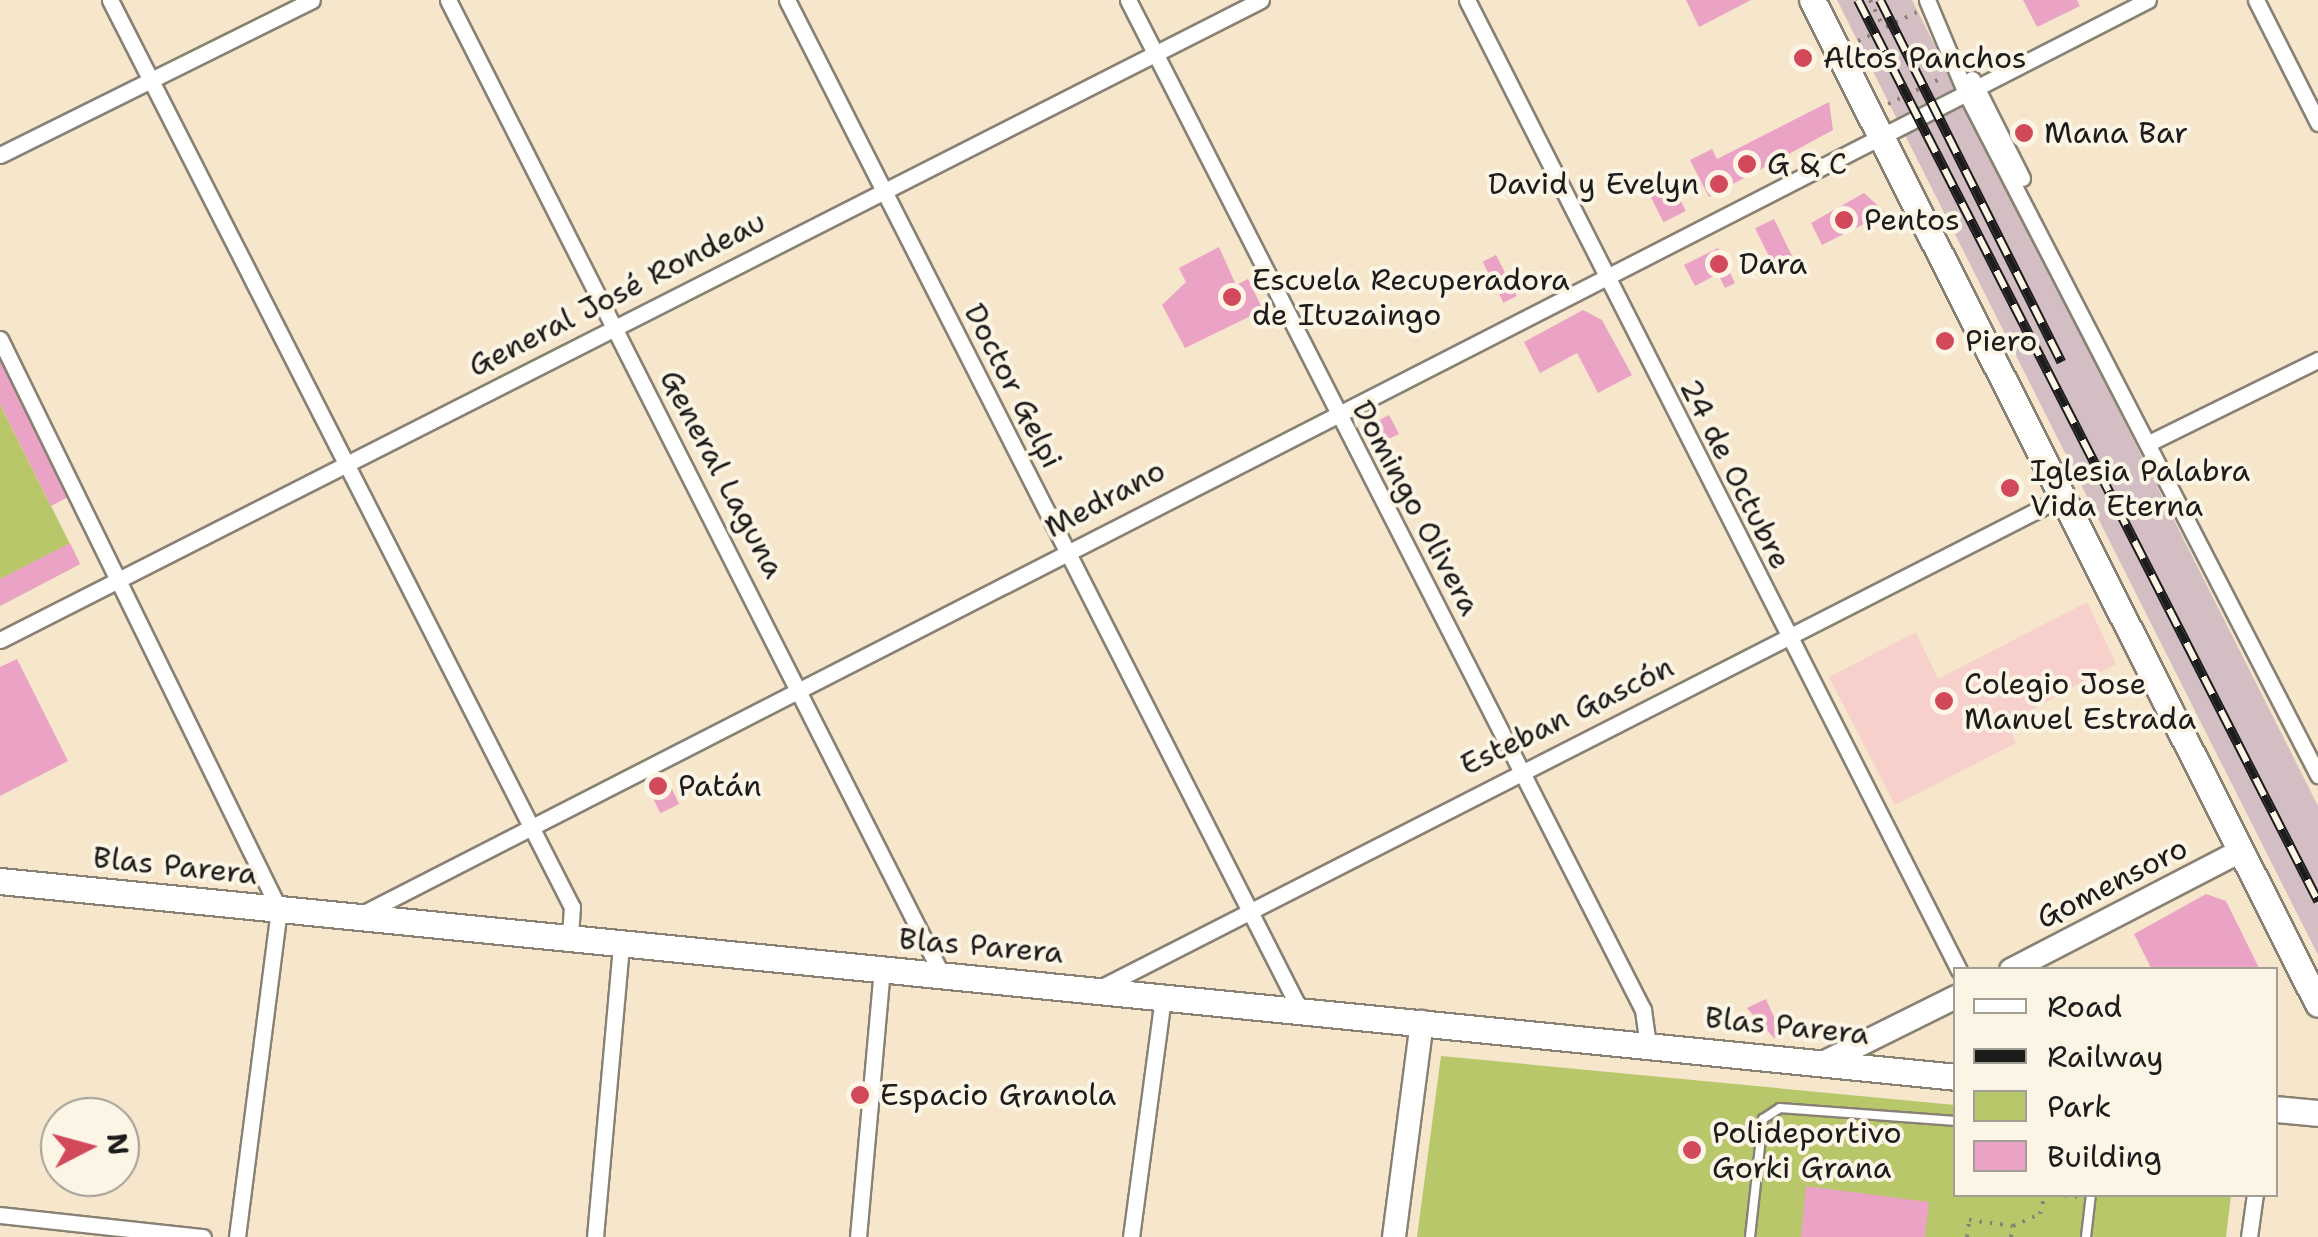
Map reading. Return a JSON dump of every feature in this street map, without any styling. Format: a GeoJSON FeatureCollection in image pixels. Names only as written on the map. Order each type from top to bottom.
{"type":"FeatureCollection","features":[{"type":"Feature","properties":{"kind":"main road"},"geometry":{"type":"LineString","coordinates":[[1812,0],[2318,1004]]}},
{"type":"Feature","properties":{"kind":"main road","name":"Blas Parera"},"geometry":{"type":"LineString","coordinates":[[0,881],[1953,1077]]}},
{"type":"Feature","properties":{"kind":"main road"},"geometry":{"type":"LineString","coordinates":[[2278,1108],[2318,1113]]}},
{"type":"Feature","properties":{"kind":"street"},"geometry":{"type":"LineString","coordinates":[[110,0],[346,463],[527,830],[572,906],[570,938]]}},
{"type":"Feature","properties":{"kind":"street"},"geometry":{"type":"LineString","coordinates":[[0,155],[312,0]]}},
{"type":"Feature","properties":{"kind":"street","name":"General Laguna"},"geometry":{"type":"LineString","coordinates":[[448,0],[802,686],[942,975]]}},
{"type":"Feature","properties":{"kind":"street","name":"Doctor Gelpi"},"geometry":{"type":"LineString","coordinates":[[788,0],[1300,1010]]}},
{"type":"Feature","properties":{"kind":"street","name":"Domingo Olivera"},"geometry":{"type":"LineString","coordinates":[[1128,0],[1643,1010],[1648,1044]]}},
{"type":"Feature","properties":{"kind":"street","name":"General José Rondeau"},"geometry":{"type":"LineString","coordinates":[[0,640],[120,583],[614,325],[1261,0]]}},
{"type":"Feature","properties":{"kind":"street","name":"24 de Octubre"},"geometry":{"type":"LineString","coordinates":[[1467,0],[1788,639],[1958,967]]}},
{"type":"Feature","properties":{"kind":"street","name":"Medrano"},"geometry":{"type":"LineString","coordinates":[[358,916],[1334,410],[2148,0]]}},
{"type":"Feature","properties":{"kind":"street"},"geometry":{"type":"LineString","coordinates":[[2256,0],[2318,124]]}},
{"type":"Feature","properties":{"kind":"street"},"geometry":{"type":"LineString","coordinates":[[1928,3],[2318,774]]}},
{"type":"Feature","properties":{"kind":"street"},"geometry":{"type":"LineString","coordinates":[[0,339],[279,909],[238,1237]]}},
{"type":"Feature","properties":{"kind":"street"},"geometry":{"type":"LineString","coordinates":[[2151,442],[2318,360]]}},
{"type":"Feature","properties":{"kind":"street","name":"Esteban Gascón"},"geometry":{"type":"LineString","coordinates":[[1098,989],[1247,907],[1520,768],[1788,639],[2063,497]]}},
{"type":"Feature","properties":{"kind":"street","name":"Gomensoro"},"geometry":{"type":"LineString","coordinates":[[2017,967],[2241,851]]}},
{"type":"Feature","properties":{"kind":"street"},"geometry":{"type":"LineString","coordinates":[[595,1237],[621,942]]}},
{"type":"Feature","properties":{"kind":"street"},"geometry":{"type":"LineString","coordinates":[[858,1237],[882,969]]}},
{"type":"Feature","properties":{"kind":"street"},"geometry":{"type":"LineString","coordinates":[[1131,1237],[1164,996]]}},
{"type":"Feature","properties":{"kind":"street"},"geometry":{"type":"LineString","coordinates":[[1825,1062],[1953,999]]}},
{"type":"Feature","properties":{"kind":"street"},"geometry":{"type":"LineString","coordinates":[[1394,1237],[1422,1022]]}},
{"type":"Feature","properties":{"kind":"street"},"geometry":{"type":"LineString","coordinates":[[2249,1237],[2255,1197]]}},
{"type":"Feature","properties":{"kind":"street"},"geometry":{"type":"LineString","coordinates":[[0,1216],[204,1237]]}},
{"type":"Feature","properties":{"kind":"lane"},"geometry":{"type":"LineString","coordinates":[[1750,1237],[1764,1118],[1780,1108],[1953,1121]]}},
{"type":"Feature","properties":{"kind":"lane"},"geometry":{"type":"LineString","coordinates":[[2086,1237],[2091,1197]]}},
{"type":"Feature","properties":{"kind":"path"},"geometry":{"type":"LineString","coordinates":[[1870,0],[1883,28]]}},
{"type":"Feature","properties":{"kind":"path"},"geometry":{"type":"LineString","coordinates":[[1861,58],[1853,44],[1928,3]]}},
{"type":"Feature","properties":{"kind":"path"},"geometry":{"type":"LineString","coordinates":[[1967,1237],[1969,1220],[2013,1226],[2040,1214],[2044,1197]]}},
{"type":"Feature","properties":{"kind":"path"},"geometry":{"type":"LineString","coordinates":[[2012,1237],[2013,1226]]}},
{"type":"Feature","properties":{"kind":"shaded area"},"geometry":{"type":"Polygon","coordinates":[[[1837,0],[1912,0],[2318,806],[2318,955],[1837,0]]]}},
{"type":"Feature","properties":{"kind":"shaded area","name":"Colegio Jose Manuel Estrada"},"geometry":{"type":"Polygon","coordinates":[[[2087,602],[2116,664],[2007,723],[2016,743],[1895,805],[1829,677],[1916,632],[1938,679],[2087,602]]]}},
{"type":"Feature","properties":{"kind":"green space"},"geometry":{"type":"Polygon","coordinates":[[[0,404],[80,564],[0,606],[0,404]]]}},
{"type":"Feature","properties":{"kind":"green space","name":"Polideportivo Gorki Grana"},"geometry":{"type":"Polygon","coordinates":[[[1441,1056],[1953,1105],[1953,1197],[2231,1197],[2226,1237],[1417,1237],[1441,1056]]]}},
{"type":"Feature","properties":{"kind":"building"},"geometry":{"type":"Polygon","coordinates":[[[1686,0],[1751,0],[1699,27],[1686,0]]]}},
{"type":"Feature","properties":{"kind":"building"},"geometry":{"type":"Polygon","coordinates":[[[2023,0],[2077,0],[2080,6],[2037,27],[2023,0]]]}},
{"type":"Feature","properties":{"kind":"building"},"geometry":{"type":"Polygon","coordinates":[[[1829,102],[1833,130],[1709,197],[1690,160],[1712,149],[1717,159],[1829,102]]]}},
{"type":"Feature","properties":{"kind":"building"},"geometry":{"type":"Polygon","coordinates":[[[1669,178],[1686,211],[1664,222],[1647,189],[1669,178]]]}},
{"type":"Feature","properties":{"kind":"building"},"geometry":{"type":"Polygon","coordinates":[[[1864,193],[1886,213],[1822,245],[1811,223],[1864,193]]]}},
{"type":"Feature","properties":{"kind":"building"},"geometry":{"type":"Polygon","coordinates":[[[1774,219],[1794,260],[1775,270],[1755,228],[1774,219]]]}},
{"type":"Feature","properties":{"kind":"building"},"geometry":{"type":"Polygon","coordinates":[[[1219,247],[1236,285],[1248,279],[1263,310],[1185,348],[1162,305],[1186,282],[1179,268],[1219,247]]]}},
{"type":"Feature","properties":{"kind":"building"},"geometry":{"type":"Polygon","coordinates":[[[1718,248],[1735,283],[1725,288],[1718,274],[1695,286],[1684,265],[1718,248]]]}},
{"type":"Feature","properties":{"kind":"building"},"geometry":{"type":"Polygon","coordinates":[[[1496,255],[1517,296],[1504,303],[1483,262],[1496,255]]]}},
{"type":"Feature","properties":{"kind":"building"},"geometry":{"type":"Polygon","coordinates":[[[1583,310],[1602,320],[1632,375],[1598,393],[1577,353],[1540,373],[1524,342],[1583,310]]]}},
{"type":"Feature","properties":{"kind":"building"},"geometry":{"type":"Polygon","coordinates":[[[0,357],[68,497],[51,506],[0,404],[0,357]]]}},
{"type":"Feature","properties":{"kind":"building"},"geometry":{"type":"Polygon","coordinates":[[[1389,415],[1399,434],[1378,444],[1374,423],[1389,415]]]}},
{"type":"Feature","properties":{"kind":"building"},"geometry":{"type":"Polygon","coordinates":[[[70,543],[80,564],[0,606],[0,579],[70,543]]]}},
{"type":"Feature","properties":{"kind":"building"},"geometry":{"type":"Polygon","coordinates":[[[17,659],[68,761],[0,796],[0,667],[17,659]]]}},
{"type":"Feature","properties":{"kind":"building"},"geometry":{"type":"Polygon","coordinates":[[[666,777],[679,804],[660,813],[647,786],[666,777]]]}},
{"type":"Feature","properties":{"kind":"building"},"geometry":{"type":"Polygon","coordinates":[[[2206,894],[2226,901],[2259,967],[2150,967],[2134,934],[2206,894]]]}},
{"type":"Feature","properties":{"kind":"building"},"geometry":{"type":"Polygon","coordinates":[[[1766,999],[1782,1035],[1774,1038],[1747,1008],[1766,999]]]}},
{"type":"Feature","properties":{"kind":"building"},"geometry":{"type":"Polygon","coordinates":[[[1806,1186],[1929,1202],[1925,1237],[1801,1237],[1806,1186]]]}},
{"type":"Feature","properties":{"kind":"railway"},"geometry":{"type":"LineString","coordinates":[[1858,0],[2318,901]]}},
{"type":"Feature","properties":{"kind":"railway"},"geometry":{"type":"LineString","coordinates":[[1880,0],[2061,362]]}},
{"type":"Feature","properties":{"kind":"place","name":"Altos Panchos"},"geometry":{"type":"Point","coordinates":[1803,58]}},
{"type":"Feature","properties":{"kind":"place","name":"Mana Bar"},"geometry":{"type":"Point","coordinates":[2024,133]}},
{"type":"Feature","properties":{"kind":"place","name":"G & C"},"geometry":{"type":"Point","coordinates":[1747,164]}},
{"type":"Feature","properties":{"kind":"place","name":"David y Evelyn"},"geometry":{"type":"Point","coordinates":[1719,184]}},
{"type":"Feature","properties":{"kind":"place","name":"Pentos"},"geometry":{"type":"Point","coordinates":[1844,220]}},
{"type":"Feature","properties":{"kind":"place","name":"Dara"},"geometry":{"type":"Point","coordinates":[1719,264]}},
{"type":"Feature","properties":{"kind":"place","name":"Escuela Recuperadora de Ituzaingo"},"geometry":{"type":"Point","coordinates":[1232,297]}},
{"type":"Feature","properties":{"kind":"place","name":"Piero"},"geometry":{"type":"Point","coordinates":[1945,341]}},
{"type":"Feature","properties":{"kind":"place","name":"Iglesia Palabra Vida Eterna"},"geometry":{"type":"Point","coordinates":[2010,488]}},
{"type":"Feature","properties":{"kind":"place","name":"Colegio Jose Manuel Estrada"},"geometry":{"type":"Point","coordinates":[1944,701]}},
{"type":"Feature","properties":{"kind":"place","name":"Patán"},"geometry":{"type":"Point","coordinates":[658,786]}},
{"type":"Feature","properties":{"kind":"place","name":"Espacio Granola"},"geometry":{"type":"Point","coordinates":[860,1095]}},
{"type":"Feature","properties":{"kind":"place","name":"Polideportivo Gorki Grana"},"geometry":{"type":"Point","coordinates":[1692,1150]}}]}
